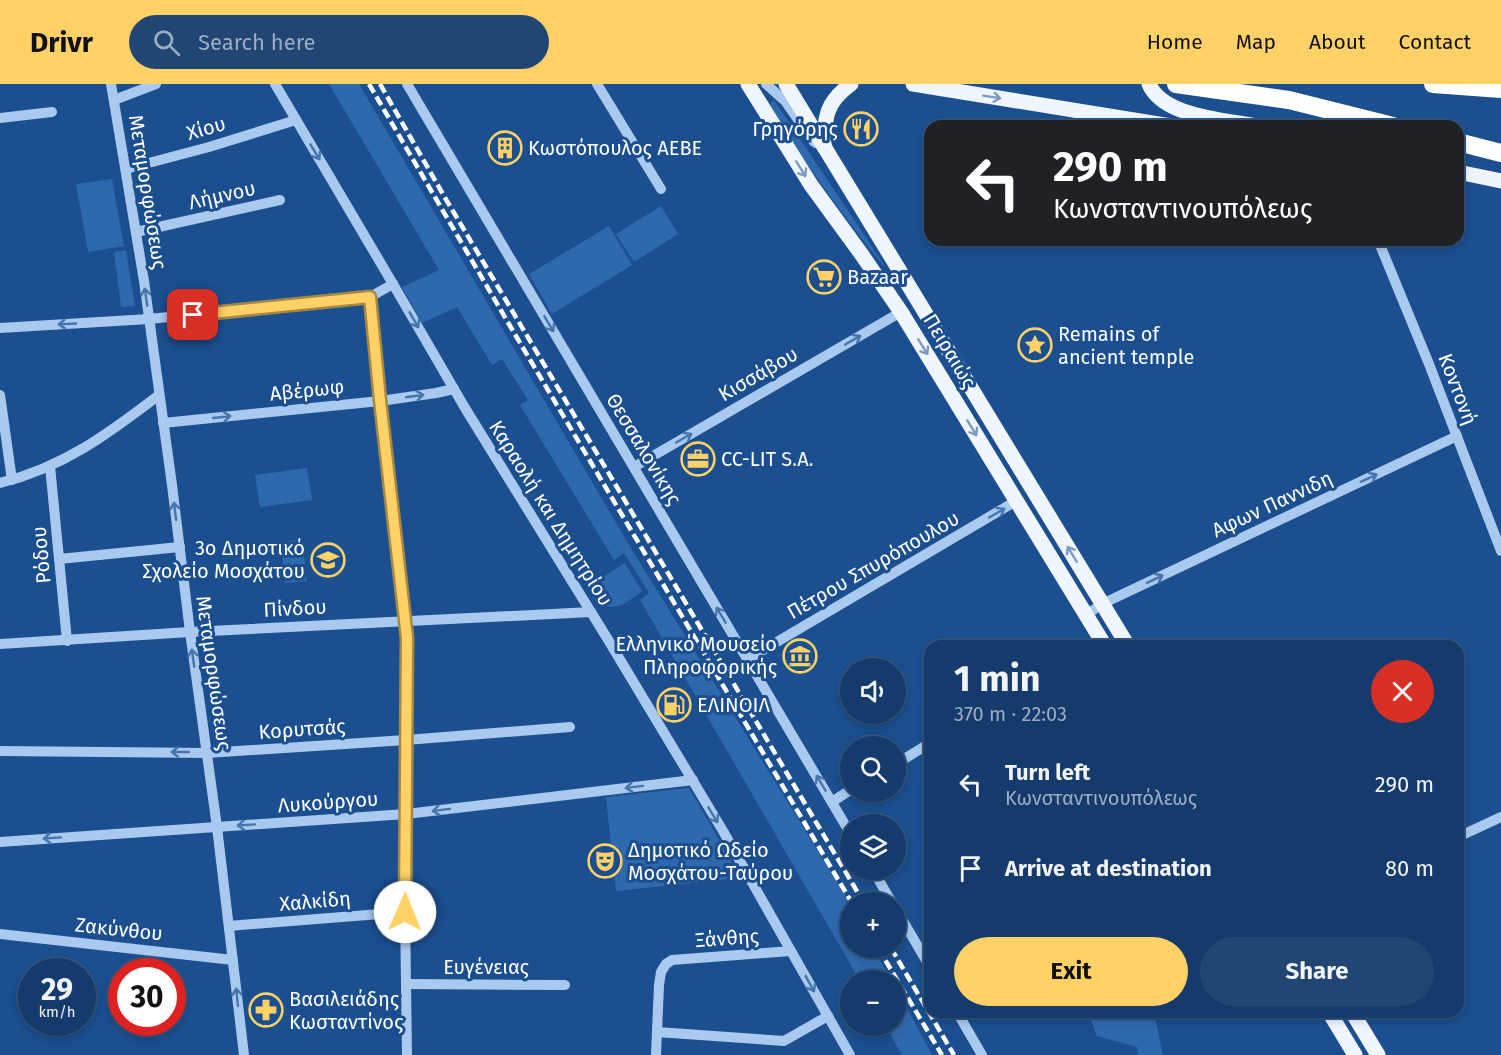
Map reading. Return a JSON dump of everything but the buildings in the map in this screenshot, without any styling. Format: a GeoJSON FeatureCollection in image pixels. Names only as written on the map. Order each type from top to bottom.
{"type":"FeatureCollection","features":[{"type":"Feature","properties":{"kind":"highway"},"geometry":{"type":"LineString","coordinates":[[1176,84],[1288,100],[1369,120]]}},
{"type":"Feature","properties":{"kind":"highway"},"geometry":{"type":"LineString","coordinates":[[1433,84],[1501,89]]}},
{"type":"Feature","properties":{"kind":"highway"},"geometry":{"type":"LineString","coordinates":[[1464,144],[1501,153]]}},
{"type":"Feature","properties":{"kind":"main road","name":"Πειραιώς"},"geometry":{"type":"LineString","coordinates":[[748,84],[811,185],[901,312],[1086,615],[1097,640]]}},
{"type":"Feature","properties":{"kind":"main road","name":"Πειραιώς"},"geometry":{"type":"LineString","coordinates":[[786,84],[1124,640]]}},
{"type":"Feature","properties":{"kind":"main road"},"geometry":{"type":"LineString","coordinates":[[824,147],[825,125],[830,106],[839,92],[851,84]]}},
{"type":"Feature","properties":{"kind":"main road"},"geometry":{"type":"LineString","coordinates":[[913,84],[1135,120]]}},
{"type":"Feature","properties":{"kind":"main road"},"geometry":{"type":"LineString","coordinates":[[1149,84],[1160,100],[1189,114],[1223,120]]}},
{"type":"Feature","properties":{"kind":"main road"},"geometry":{"type":"LineString","coordinates":[[1464,173],[1501,181]]}},
{"type":"Feature","properties":{"kind":"main road"},"geometry":{"type":"LineString","coordinates":[[1333,1018],[1355,1055]]}},
{"type":"Feature","properties":{"kind":"main road"},"geometry":{"type":"LineString","coordinates":[[1356,1018],[1378,1055]]}},
{"type":"Feature","properties":{"kind":"street","name":"Μεταμορφώσεως"},"geometry":{"type":"LineString","coordinates":[[111,84],[149,319],[217,827],[244,1055]]}},
{"type":"Feature","properties":{"kind":"street"},"geometry":{"type":"LineString","coordinates":[[114,100],[156,84]]}},
{"type":"Feature","properties":{"kind":"street","name":"Καραολή και Δημητρίου"},"geometry":{"type":"LineString","coordinates":[[275,84],[454,389],[693,780],[850,1055]]}},
{"type":"Feature","properties":{"kind":"street","name":"Θεσσαλονίκης"},"geometry":{"type":"LineString","coordinates":[[407,84],[840,816]]}},
{"type":"Feature","properties":{"kind":"street"},"geometry":{"type":"LineString","coordinates":[[597,84],[660,189]]}},
{"type":"Feature","properties":{"kind":"street"},"geometry":{"type":"LineString","coordinates":[[766,84],[785,101],[813,141],[824,147]]}},
{"type":"Feature","properties":{"kind":"street"},"geometry":{"type":"LineString","coordinates":[[0,118],[52,111]]}},
{"type":"Feature","properties":{"kind":"street","name":"Χίου"},"geometry":{"type":"LineString","coordinates":[[126,168],[209,147],[296,120]]}},
{"type":"Feature","properties":{"kind":"street","name":"Λήμνου"},"geometry":{"type":"LineString","coordinates":[[136,232],[280,200]]}},
{"type":"Feature","properties":{"kind":"street","name":"Κοντονή"},"geometry":{"type":"LineString","coordinates":[[1380,246],[1501,551]]}},
{"type":"Feature","properties":{"kind":"street"},"geometry":{"type":"LineString","coordinates":[[0,328],[149,319],[370,297],[393,284]]}},
{"type":"Feature","properties":{"kind":"street"},"geometry":{"type":"LineString","coordinates":[[370,297],[407,638],[405,912],[407,1055]]}},
{"type":"Feature","properties":{"kind":"street","name":"Κισσάβου"},"geometry":{"type":"LineString","coordinates":[[634,467],[901,312]]}},
{"type":"Feature","properties":{"kind":"street","name":"Αβέρωφ"},"geometry":{"type":"LineString","coordinates":[[163,423],[380,400],[454,389]]}},
{"type":"Feature","properties":{"kind":"street"},"geometry":{"type":"LineString","coordinates":[[0,395],[12,480]]}},
{"type":"Feature","properties":{"kind":"street"},"geometry":{"type":"LineString","coordinates":[[0,483],[50,466],[83,450],[111,432],[159,395]]}},
{"type":"Feature","properties":{"kind":"street","name":"Αφων Παννιδη"},"geometry":{"type":"LineString","coordinates":[[1086,615],[1102,604],[1457,436]]}},
{"type":"Feature","properties":{"kind":"street","name":"Ρόδου"},"geometry":{"type":"LineString","coordinates":[[50,466],[67,641]]}},
{"type":"Feature","properties":{"kind":"street","name":"Πέτρου Σπυρόπουλου"},"geometry":{"type":"LineString","coordinates":[[747,659],[1016,501]]}},
{"type":"Feature","properties":{"kind":"street"},"geometry":{"type":"LineString","coordinates":[[59,559],[180,548]]}},
{"type":"Feature","properties":{"kind":"street","name":"Πίνδου"},"geometry":{"type":"LineString","coordinates":[[0,644],[591,612]]}},
{"type":"Feature","properties":{"kind":"street","name":"Κορυτσάς"},"geometry":{"type":"LineString","coordinates":[[0,751],[207,753],[570,727]]}},
{"type":"Feature","properties":{"kind":"street"},"geometry":{"type":"LineString","coordinates":[[906,758],[924,747]]}},
{"type":"Feature","properties":{"kind":"street","name":"Λυκούργου"},"geometry":{"type":"LineString","coordinates":[[0,842],[406,814],[693,780]]}},
{"type":"Feature","properties":{"kind":"street"},"geometry":{"type":"LineString","coordinates":[[832,802],[840,797]]}},
{"type":"Feature","properties":{"kind":"street"},"geometry":{"type":"LineString","coordinates":[[1464,834],[1501,817]]}},
{"type":"Feature","properties":{"kind":"street","name":"Χαλκίδη"},"geometry":{"type":"LineString","coordinates":[[229,926],[405,912]]}},
{"type":"Feature","properties":{"kind":"street"},"geometry":{"type":"LineString","coordinates":[[906,926],[924,957]]}},
{"type":"Feature","properties":{"kind":"street","name":"Ζακύνθου"},"geometry":{"type":"LineString","coordinates":[[0,934],[233,960]]}},
{"type":"Feature","properties":{"kind":"street","name":"Ξάνθης"},"geometry":{"type":"LineString","coordinates":[[657,1032],[661,972],[672,960],[791,951]]}},
{"type":"Feature","properties":{"kind":"street","name":"Ευγένειας"},"geometry":{"type":"LineString","coordinates":[[406,984],[565,985]]}},
{"type":"Feature","properties":{"kind":"street"},"geometry":{"type":"LineString","coordinates":[[656,1055],[657,1032],[784,1041],[828,1016]]}},
{"type":"Feature","properties":{"kind":"street"},"geometry":{"type":"LineString","coordinates":[[960,1018],[982,1055]]}},
{"type":"Feature","properties":{"kind":"shaded area"},"geometry":{"type":"Polygon","coordinates":[[[329,84],[359,84],[629,545],[843,892],[840,892],[840,946],[640,600],[649,593],[624,553],[614,560],[520,405],[528,400],[502,359],[492,365],[457,307],[422,323],[402,287],[439,270],[329,84]]]}},
{"type":"Feature","properties":{"kind":"shaded area"},"geometry":{"type":"Polygon","coordinates":[[[774,100],[885,266],[853,227],[809,166],[770,104],[774,100]]]}},
{"type":"Feature","properties":{"kind":"shaded area"},"geometry":{"type":"Polygon","coordinates":[[[112,179],[124,246],[88,252],[76,184],[112,179]]]}},
{"type":"Feature","properties":{"kind":"shaded area"},"geometry":{"type":"Polygon","coordinates":[[[661,206],[678,234],[634,262],[616,234],[661,206]]]}},
{"type":"Feature","properties":{"kind":"shaded area"},"geometry":{"type":"Polygon","coordinates":[[[609,226],[632,265],[552,314],[529,274],[609,226]]]}},
{"type":"Feature","properties":{"kind":"shaded area"},"geometry":{"type":"Polygon","coordinates":[[[126,250],[135,306],[121,307],[114,252],[126,250]]]}},
{"type":"Feature","properties":{"kind":"shaded area"},"geometry":{"type":"Polygon","coordinates":[[[307,468],[312,500],[260,507],[255,475],[307,468]]]}},
{"type":"Feature","properties":{"kind":"shaded area"},"geometry":{"type":"Polygon","coordinates":[[[302,539],[307,581],[285,583],[281,542],[302,539]]]}},
{"type":"Feature","properties":{"kind":"shaded area"},"geometry":{"type":"Polygon","coordinates":[[[625,563],[642,591],[622,605],[604,606],[598,602],[588,586],[625,563]]]}},
{"type":"Feature","properties":{"kind":"shaded area"},"geometry":{"type":"Polygon","coordinates":[[[689,788],[741,878],[616,891],[606,797],[689,788]]]}},
{"type":"Feature","properties":{"kind":"shaded area"},"geometry":{"type":"Polygon","coordinates":[[[847,958],[879,958],[886,970],[854,970],[847,958]]]}},
{"type":"Feature","properties":{"kind":"shaded area"},"geometry":{"type":"Polygon","coordinates":[[[906,1007],[932,1055],[902,1055],[892,1036],[906,1036],[906,1007]]]}},
{"type":"Feature","properties":{"kind":"shaded area"},"geometry":{"type":"Polygon","coordinates":[[[1090,1018],[1155,1018],[1163,1055],[1138,1055],[1137,1047],[1097,1036],[1090,1018]]]}},
{"type":"Feature","properties":{"kind":"railway"},"geometry":{"type":"LineString","coordinates":[[369,84],[845,892]]}},
{"type":"Feature","properties":{"kind":"railway"},"geometry":{"type":"LineString","coordinates":[[380,84],[444,196],[857,892]]}},
{"type":"Feature","properties":{"kind":"railway"},"geometry":{"type":"LineString","coordinates":[[884,958],[942,1055]]}},
{"type":"Feature","properties":{"kind":"railway"},"geometry":{"type":"LineString","coordinates":[[897,958],[924,1004]]}},
{"type":"Feature","properties":{"kind":"railway"},"geometry":{"type":"LineString","coordinates":[[932,1018],[954,1055]]}},
{"type":"Feature","properties":{"kind":"place","name":"Γρηγόρης"},"geometry":{"type":"Point","coordinates":[861,129]}},
{"type":"Feature","properties":{"kind":"place","name":"Κωστόπουλος ΑΕΒΕ"},"geometry":{"type":"Point","coordinates":[505,148]}},
{"type":"Feature","properties":{"kind":"place","name":"Bazaar"},"geometry":{"type":"Point","coordinates":[824,277]}},
{"type":"Feature","properties":{"kind":"place","name":"Remains of ancient temple"},"geometry":{"type":"Point","coordinates":[1035,345]}},
{"type":"Feature","properties":{"kind":"place","name":"CC-LIT S.A."},"geometry":{"type":"Point","coordinates":[698,459]}},
{"type":"Feature","properties":{"kind":"place","name":"3ο Δημοτικό Σχολείο Μοσχάτου"},"geometry":{"type":"Point","coordinates":[328,560]}},
{"type":"Feature","properties":{"kind":"place","name":"Ελληνικό Μουσείο Πληροφορικής"},"geometry":{"type":"Point","coordinates":[800,656]}},
{"type":"Feature","properties":{"kind":"place","name":"ΕΛΙΝΟΙΛ"},"geometry":{"type":"Point","coordinates":[674,705]}},
{"type":"Feature","properties":{"kind":"place","name":"Δημοτικό Ωδείο Μοσχάτου-Ταύρου"},"geometry":{"type":"Point","coordinates":[605,861]}},
{"type":"Feature","properties":{"kind":"place","name":"Βασιλειάδης Κωσταντίνος"},"geometry":{"type":"Point","coordinates":[266,1010]}},
{"type":"Feature","properties":{"kind":"route"},"geometry":{"type":"LineString","coordinates":[[193,315],[370,297],[407,638],[405,912]]}}]}
